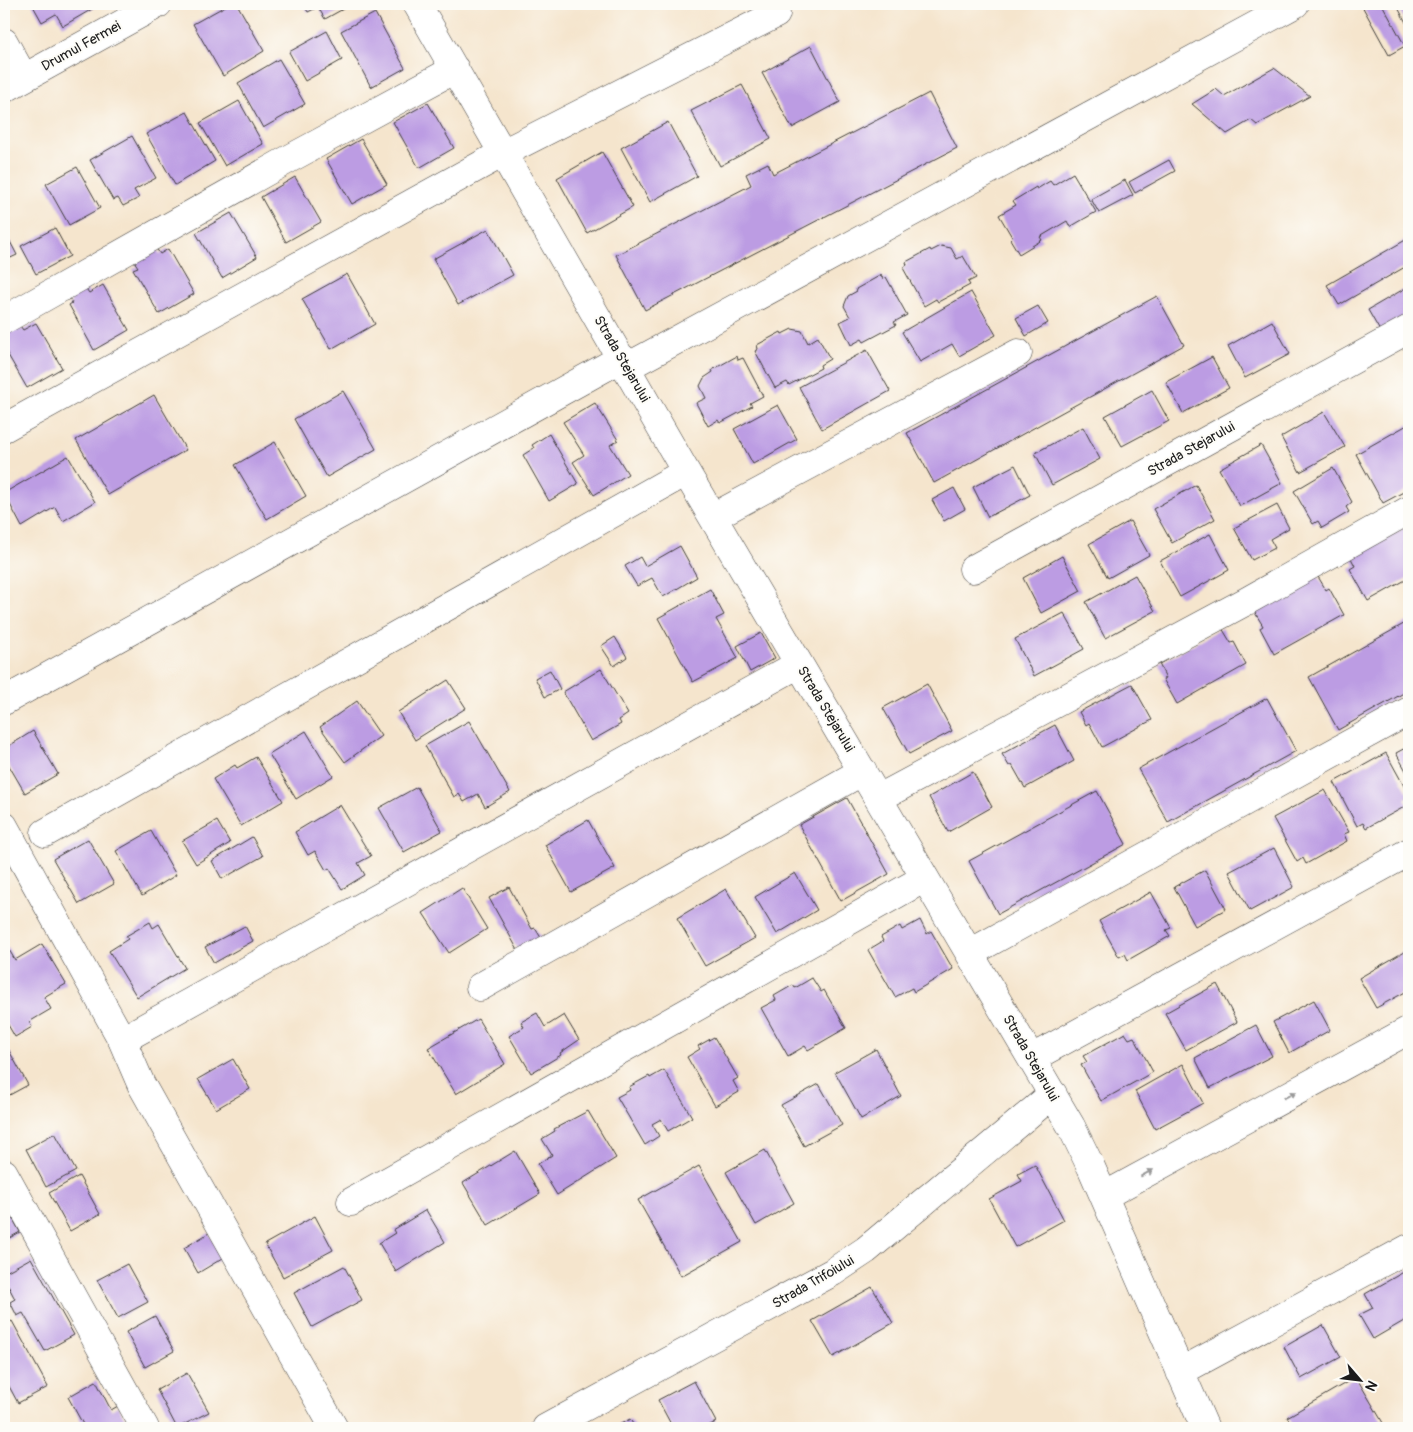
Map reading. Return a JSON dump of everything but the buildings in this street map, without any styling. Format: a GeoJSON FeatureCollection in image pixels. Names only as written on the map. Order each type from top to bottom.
{"type":"FeatureCollection","features":[{"type":"Feature","properties":{"kind":"street","name":"Drumul Fermei"},"geometry":{"type":"LineString","coordinates":[[14,83],[158,4]]}},
{"type":"Feature","properties":{"kind":"street","name":"Strada Stejarului"},"geometry":{"type":"LineString","coordinates":[[417,4],[686,472],[1053,1094],[1075,1134],[1104,1196],[1205,1428]]}},
{"type":"Feature","properties":{"kind":"street"},"geometry":{"type":"LineString","coordinates":[[4,701],[624,362],[1295,4]]}},
{"type":"Feature","properties":{"kind":"street"},"geometry":{"type":"LineString","coordinates":[[4,428],[503,153],[776,14]]}},
{"type":"Feature","properties":{"kind":"street"},"geometry":{"type":"LineString","coordinates":[[4,42],[14,83]]}},
{"type":"Feature","properties":{"kind":"street"},"geometry":{"type":"LineString","coordinates":[[4,320],[289,159],[455,69]]}},
{"type":"Feature","properties":{"kind":"street","name":"Strada Stejarului"},"geometry":{"type":"LineString","coordinates":[[973,569],[1409,329]]}},
{"type":"Feature","properties":{"kind":"street"},"geometry":{"type":"LineString","coordinates":[[713,517],[1018,354]]}},
{"type":"Feature","properties":{"kind":"street"},"geometry":{"type":"LineString","coordinates":[[45,833],[686,472]]}},
{"type":"Feature","properties":{"kind":"street"},"geometry":{"type":"LineString","coordinates":[[879,798],[1237,607],[1409,510]]}},
{"type":"Feature","properties":{"kind":"street"},"geometry":{"type":"LineString","coordinates":[[122,1040],[799,664]]}},
{"type":"Feature","properties":{"kind":"street"},"geometry":{"type":"LineString","coordinates":[[970,952],[1409,712]]}},
{"type":"Feature","properties":{"kind":"street"},"geometry":{"type":"LineString","coordinates":[[480,987],[863,771]]}},
{"type":"Feature","properties":{"kind":"street"},"geometry":{"type":"LineString","coordinates":[[4,826],[122,1040],[141,1084],[334,1428]]}},
{"type":"Feature","properties":{"kind":"street"},"geometry":{"type":"LineString","coordinates":[[1032,1058],[1409,852]]}},
{"type":"Feature","properties":{"kind":"street"},"geometry":{"type":"LineString","coordinates":[[351,1202],[925,878]]}},
{"type":"Feature","properties":{"kind":"street"},"geometry":{"type":"LineString","coordinates":[[1104,1196],[1409,1030]]}},
{"type":"Feature","properties":{"kind":"street","name":"Strada Trifoiului"},"geometry":{"type":"LineString","coordinates":[[546,1428],[834,1272],[866,1250],[1053,1094]]}},
{"type":"Feature","properties":{"kind":"street"},"geometry":{"type":"LineString","coordinates":[[4,1174],[145,1428]]}},
{"type":"Feature","properties":{"kind":"street"},"geometry":{"type":"LineString","coordinates":[[1180,1372],[1409,1248]]}}]}
